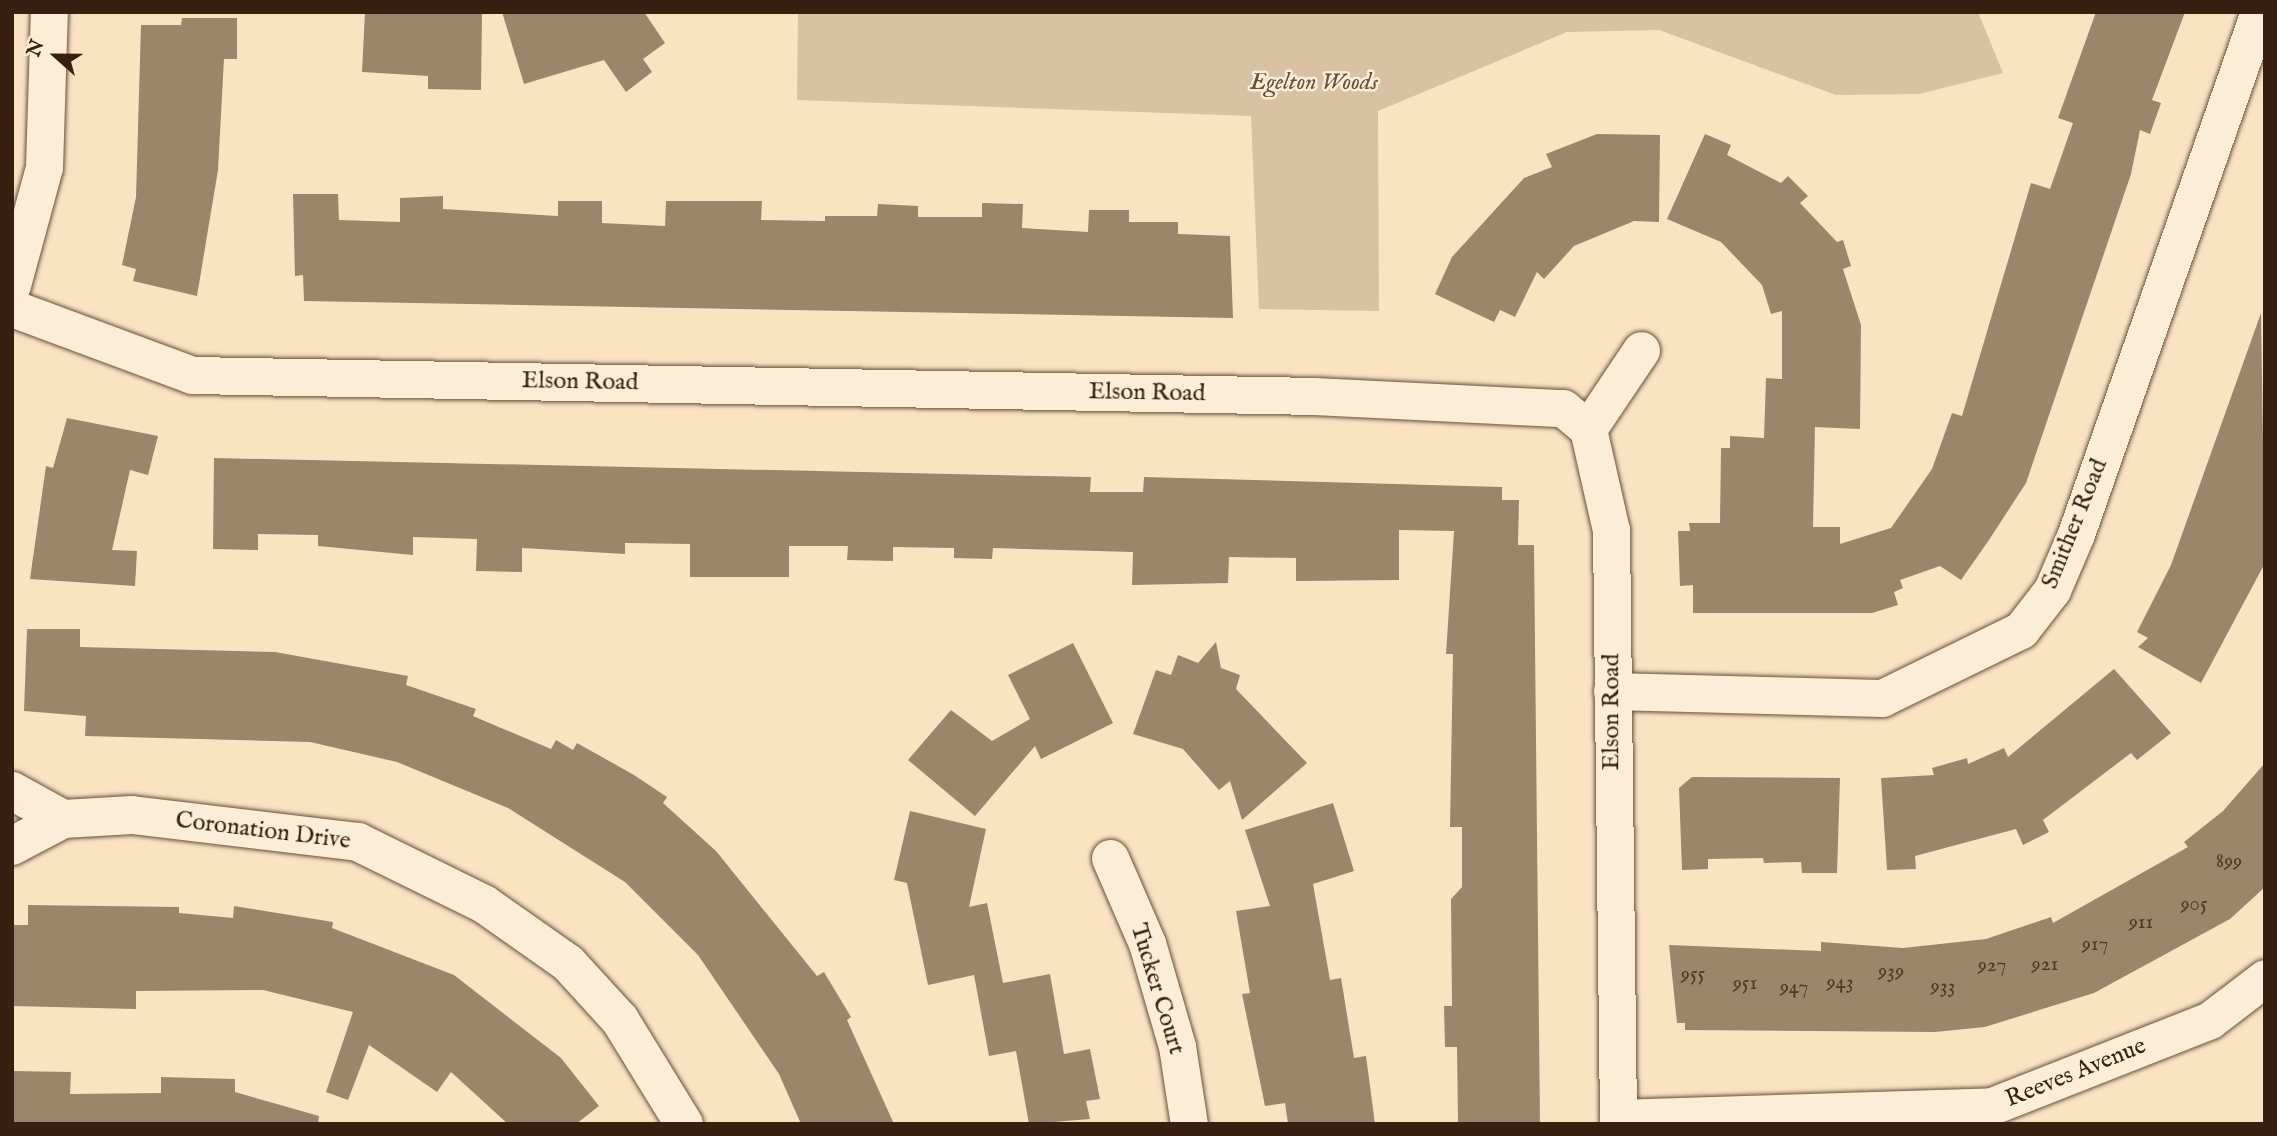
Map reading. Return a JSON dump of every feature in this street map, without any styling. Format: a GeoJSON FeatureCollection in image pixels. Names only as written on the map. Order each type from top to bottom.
{"type":"FeatureCollection","features":[{"type":"Feature","properties":{"kind":"street"},"geometry":{"type":"LineString","coordinates":[[12,285],[44,167],[49,12]]}},
{"type":"Feature","properties":{"kind":"street","name":"Smither Road"},"geometry":{"type":"LineString","coordinates":[[1612,691],[1882,698],[2021,631],[2052,590],[2076,534],[2259,12]]}},
{"type":"Feature","properties":{"kind":"street","name":"Elson Road"},"geometry":{"type":"LineString","coordinates":[[12,308],[192,375],[1314,396],[1563,408],[1588,429],[1611,530],[1618,1121]]}},
{"type":"Feature","properties":{"kind":"street"},"geometry":{"type":"LineString","coordinates":[[1588,429],[1641,350]]}},
{"type":"Feature","properties":{"kind":"street"},"geometry":{"type":"LineString","coordinates":[[12,792],[63,819]]}},
{"type":"Feature","properties":{"kind":"street","name":"Coronation Drive"},"geometry":{"type":"LineString","coordinates":[[12,846],[63,819],[132,814],[370,847],[484,904],[568,962],[620,1020],[684,1124]]}},
{"type":"Feature","properties":{"kind":"street","name":"Tucker Court"},"geometry":{"type":"LineString","coordinates":[[1110,858],[1147,943],[1177,1046],[1189,1124]]}},
{"type":"Feature","properties":{"kind":"street","name":"Reeves Avenue"},"geometry":{"type":"LineString","coordinates":[[1618,1121],[1992,1106],[2210,1020],[2265,978]]}},
{"type":"Feature","properties":{"kind":"green space","name":"Egelton Woods"},"geometry":{"type":"Polygon","coordinates":[[[798,12],[1978,12],[2003,73],[1919,94],[1836,95],[1659,30],[1567,32],[1378,111],[1379,311],[1259,309],[1251,116],[797,100],[798,12]]]}},
{"type":"Feature","properties":{"kind":"building"},"geometry":{"type":"Polygon","coordinates":[[[365,12],[482,12],[481,90],[428,89],[428,76],[362,72],[365,12]]]}},
{"type":"Feature","properties":{"kind":"building"},"geometry":{"type":"Polygon","coordinates":[[[502,12],[644,12],[665,43],[643,59],[652,72],[626,92],[604,60],[524,84],[502,12]]]}},
{"type":"Feature","properties":{"kind":"building"},"geometry":{"type":"Polygon","coordinates":[[[2096,12],[2185,12],[2152,100],[2161,103],[2150,134],[2140,130],[2131,174],[2026,483],[1989,540],[1961,580],[1940,566],[1900,580],[1903,588],[1894,592],[1898,605],[1872,613],[1693,613],[1693,585],[1680,586],[1678,531],[1690,531],[1689,523],[1720,523],[1721,448],[1730,448],[1730,436],[1764,438],[1766,378],[1782,379],[1782,311],[1771,314],[1762,285],[1721,242],[1667,219],[1705,134],[1731,145],[1727,155],[1781,183],[1788,176],[1808,196],[1800,203],[1837,242],[1843,240],[1851,266],[1843,269],[1861,325],[1860,429],[1815,427],[1813,527],[1840,527],[1840,544],[1891,528],[1932,469],[1952,413],[1962,416],[2031,183],[2050,189],[2073,123],[2058,118],[2096,12]]]}},
{"type":"Feature","properties":{"kind":"building"},"geometry":{"type":"Polygon","coordinates":[[[182,18],[237,18],[237,59],[224,59],[218,170],[197,296],[133,281],[136,269],[122,265],[136,197],[141,25],[181,25],[182,18]]]}},
{"type":"Feature","properties":{"kind":"building"},"geometry":{"type":"Polygon","coordinates":[[[1597,134],[1660,135],[1659,222],[1634,221],[1574,246],[1544,279],[1537,272],[1515,317],[1500,310],[1494,322],[1435,294],[1452,257],[1524,178],[1552,167],[1546,154],[1597,134]]]}},
{"type":"Feature","properties":{"kind":"building"},"geometry":{"type":"Polygon","coordinates":[[[293,194],[338,194],[339,220],[400,222],[400,198],[443,196],[443,209],[558,216],[558,201],[602,201],[602,223],[665,226],[666,201],[762,201],[761,220],[825,221],[825,216],[877,216],[878,204],[918,206],[918,217],[982,217],[982,203],[1023,204],[1022,228],[1088,232],[1089,210],[1129,210],[1129,222],[1178,222],[1178,234],[1230,236],[1233,318],[304,301],[303,275],[295,276],[293,194]]]}},
{"type":"Feature","properties":{"kind":"building"},"geometry":{"type":"Polygon","coordinates":[[[2261,313],[2265,563],[2201,683],[2138,647],[2148,638],[2137,632],[2171,565],[2261,313]]]}},
{"type":"Feature","properties":{"kind":"building"},"geometry":{"type":"Polygon","coordinates":[[[67,418],[158,436],[148,475],[130,470],[112,550],[137,551],[135,586],[30,579],[46,466],[53,468],[67,418]]]}},
{"type":"Feature","properties":{"kind":"building"},"geometry":{"type":"Polygon","coordinates":[[[214,458],[1091,477],[1090,492],[1143,492],[1144,477],[1502,487],[1502,500],[1519,500],[1518,545],[1534,545],[1540,1124],[1458,1124],[1457,1047],[1445,1047],[1444,1006],[1452,1006],[1451,899],[1462,887],[1462,827],[1450,827],[1453,654],[1446,654],[1454,531],[1399,530],[1399,580],[1296,581],[1296,558],[1229,557],[1228,583],[1132,585],[1133,552],[993,548],[992,559],[954,558],[954,548],[893,547],[893,561],[847,560],[848,546],[789,546],[789,577],[690,577],[690,544],[625,543],[625,554],[522,548],[522,572],[476,571],[477,539],[413,537],[413,555],[318,546],[318,535],[258,534],[258,550],[213,549],[214,458]]]}},
{"type":"Feature","properties":{"kind":"building"},"geometry":{"type":"Polygon","coordinates":[[[27,629],[80,629],[80,647],[275,652],[408,676],[406,685],[476,709],[473,716],[551,749],[556,740],[573,750],[577,743],[634,775],[667,797],[663,803],[716,851],[817,976],[824,972],[851,1017],[847,1020],[894,1124],[801,1124],[779,1074],[698,955],[625,882],[508,808],[397,762],[310,742],[85,736],[86,716],[24,711],[27,629]]]}},
{"type":"Feature","properties":{"kind":"building"},"geometry":{"type":"Polygon","coordinates":[[[1216,642],[1221,668],[1240,675],[1236,689],[1307,763],[1242,820],[1230,781],[1219,790],[1183,749],[1133,734],[1156,670],[1171,675],[1178,655],[1198,663],[1216,642]]]}},
{"type":"Feature","properties":{"kind":"building"},"geometry":{"type":"Polygon","coordinates":[[[1073,643],[1113,723],[1041,759],[1035,746],[975,816],[908,760],[951,710],[992,741],[1030,719],[1008,675],[1073,643]]]}},
{"type":"Feature","properties":{"kind":"building"},"geometry":{"type":"Polygon","coordinates":[[[2114,669],[2171,733],[2137,760],[2131,753],[2043,820],[2049,832],[2023,845],[2016,829],[1915,856],[1916,869],[1887,870],[1881,778],[1934,775],[1932,768],[1967,758],[1968,764],[2004,748],[2008,757],[2114,669]]]}},
{"type":"Feature","properties":{"kind":"building"},"geometry":{"type":"Polygon","coordinates":[[[2265,763],[2265,887],[2230,919],[2094,993],[1985,1027],[1935,1032],[1685,1030],[1685,1023],[1677,1023],[1669,945],[1821,951],[1821,942],[1903,948],[1986,939],[2051,917],[2053,923],[2188,847],[2184,842],[2223,811],[2265,763]]]}},
{"type":"Feature","properties":{"kind":"building"},"geometry":{"type":"Polygon","coordinates":[[[1692,777],[1840,778],[1837,873],[1802,873],[1801,862],[1764,863],[1763,858],[1708,859],[1708,869],[1682,870],[1679,788],[1692,777]]]}},
{"type":"Feature","properties":{"kind":"building"},"geometry":{"type":"Polygon","coordinates":[[[1333,803],[1354,871],[1313,884],[1330,980],[1341,978],[1354,1058],[1366,1056],[1375,1124],[1288,1124],[1285,1103],[1265,1106],[1242,994],[1250,993],[1236,911],[1270,906],[1245,830],[1333,803]]]}},
{"type":"Feature","properties":{"kind":"building"},"geometry":{"type":"Polygon","coordinates":[[[910,811],[986,829],[969,907],[987,903],[1003,983],[1050,974],[1064,1054],[1090,1049],[1100,1099],[1086,1101],[1090,1119],[1029,1124],[1016,1051],[989,1056],[974,975],[928,985],[907,883],[894,880],[910,811]]]}},
{"type":"Feature","properties":{"kind":"building"},"geometry":{"type":"Polygon","coordinates":[[[28,905],[179,907],[179,913],[233,918],[234,906],[333,922],[332,928],[454,975],[561,1058],[599,1106],[576,1124],[508,1124],[451,1072],[437,1092],[369,1045],[348,1100],[326,1092],[353,1012],[263,990],[136,991],[136,1009],[12,1006],[14,925],[28,925],[28,905]]]}},
{"type":"Feature","properties":{"kind":"building"},"geometry":{"type":"Polygon","coordinates":[[[12,1071],[71,1072],[70,1094],[161,1093],[161,1077],[235,1079],[235,1092],[319,1116],[318,1124],[14,1124],[12,1071]]]}}]}
